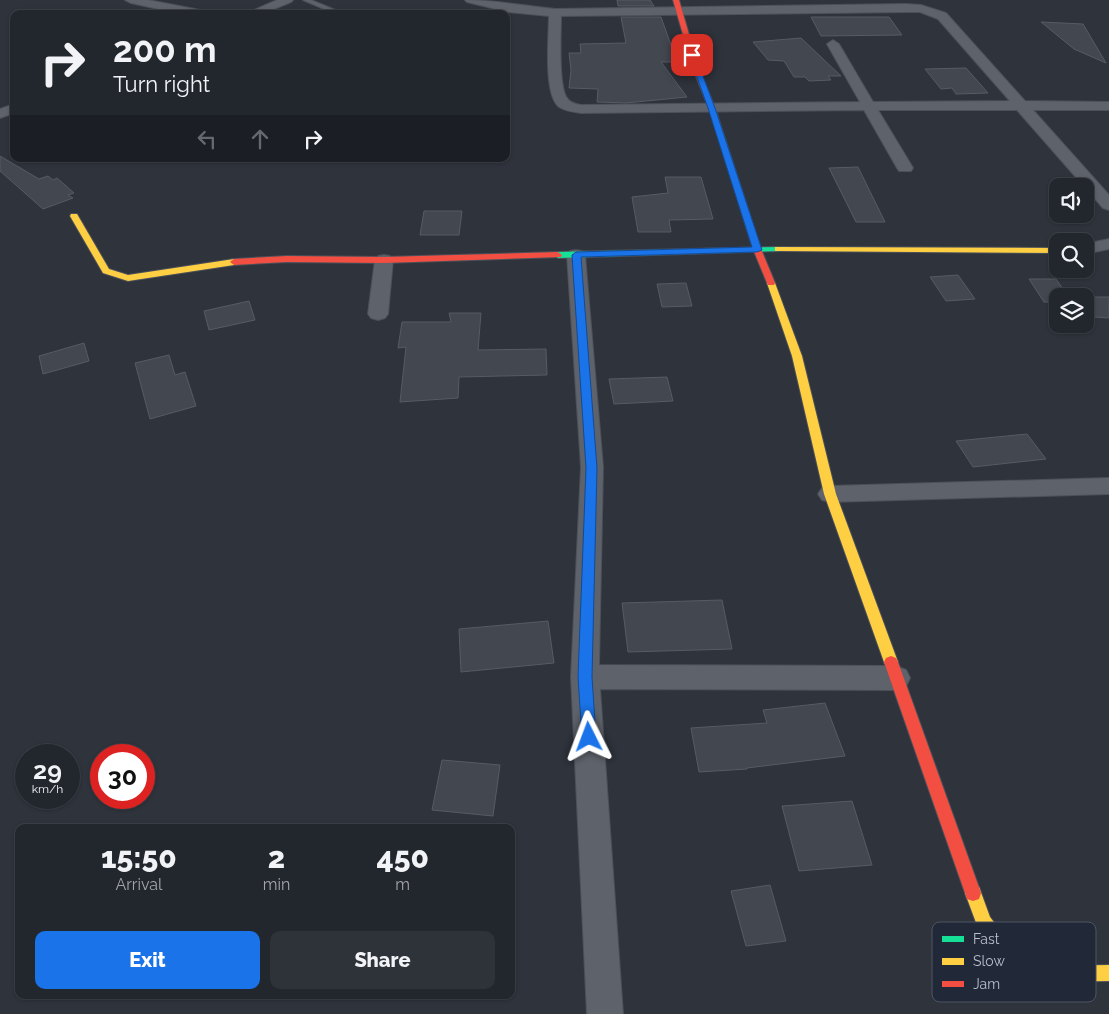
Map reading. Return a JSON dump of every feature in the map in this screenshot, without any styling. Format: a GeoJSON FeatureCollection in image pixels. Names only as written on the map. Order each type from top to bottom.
{"type":"FeatureCollection","features":[{"type":"Feature","properties":{"kind":"street"},"geometry":{"type":"LineString","coordinates":[[131,0],[180,10]]}},
{"type":"Feature","properties":{"kind":"street"},"geometry":{"type":"LineString","coordinates":[[261,10],[287,0]]}},
{"type":"Feature","properties":{"kind":"street"},"geometry":{"type":"LineString","coordinates":[[470,0],[508,8],[555,13],[678,6],[906,8],[932,12],[942,16],[1109,205]]}},
{"type":"Feature","properties":{"kind":"street"},"geometry":{"type":"LineString","coordinates":[[678,6],[696,69],[712,108],[757,250],[777,297],[797,356],[830,494],[984,922]]}},
{"type":"Feature","properties":{"kind":"street"},"geometry":{"type":"LineString","coordinates":[[555,13],[556,78],[559,95],[562,102],[568,106],[581,109],[1109,106]]}},
{"type":"Feature","properties":{"kind":"street"},"geometry":{"type":"LineString","coordinates":[[833,44],[905,168]]}},
{"type":"Feature","properties":{"kind":"street"},"geometry":{"type":"LineString","coordinates":[[74,216],[106,271],[128,278],[229,262],[297,259],[384,260],[757,250],[1049,251]]}},
{"type":"Feature","properties":{"kind":"street"},"geometry":{"type":"LineString","coordinates":[[1094,247],[1109,244]]}},
{"type":"Feature","properties":{"kind":"street"},"geometry":{"type":"LineString","coordinates":[[576,255],[592,468],[585,677],[605,1014]]}},
{"type":"Feature","properties":{"kind":"street"},"geometry":{"type":"LineString","coordinates":[[378,314],[384,260]]}},
{"type":"Feature","properties":{"kind":"street"},"geometry":{"type":"LineString","coordinates":[[830,494],[1109,486]]}},
{"type":"Feature","properties":{"kind":"street"},"geometry":{"type":"LineString","coordinates":[[585,677],[896,678]]}},
{"type":"Feature","properties":{"kind":"street"},"geometry":{"type":"LineString","coordinates":[[1096,973],[1109,973]]}},
{"type":"Feature","properties":{"kind":"lane"},"geometry":{"type":"LineString","coordinates":[[306,0],[332,10]]}},
{"type":"Feature","properties":{"kind":"building"},"geometry":{"type":"Polygon","coordinates":[[[617,0],[650,0],[654,6],[618,6],[617,0]]]}},
{"type":"Feature","properties":{"kind":"building"},"geometry":{"type":"Polygon","coordinates":[[[621,17],[661,17],[677,62],[661,62],[687,97],[626,103],[597,102],[598,89],[569,88],[571,70],[569,53],[581,53],[580,44],[626,43],[621,17]]]}},
{"type":"Feature","properties":{"kind":"building"},"geometry":{"type":"Polygon","coordinates":[[[811,17],[889,17],[902,35],[821,36],[811,17]]]}},
{"type":"Feature","properties":{"kind":"building"},"geometry":{"type":"Polygon","coordinates":[[[1041,22],[1083,24],[1106,63],[1074,49],[1041,22]]]}},
{"type":"Feature","properties":{"kind":"building"},"geometry":{"type":"Polygon","coordinates":[[[801,38],[841,76],[828,76],[831,80],[809,81],[805,77],[794,77],[784,61],[768,60],[753,42],[801,38]]]}},
{"type":"Feature","properties":{"kind":"building"},"geometry":{"type":"Polygon","coordinates":[[[966,68],[988,93],[956,94],[952,88],[941,89],[925,69],[966,68]]]}},
{"type":"Feature","properties":{"kind":"building"},"geometry":{"type":"Polygon","coordinates":[[[0,156],[39,179],[48,176],[53,180],[57,178],[74,193],[68,195],[73,198],[43,209],[0,171],[0,156]]]}},
{"type":"Feature","properties":{"kind":"building"},"geometry":{"type":"Polygon","coordinates":[[[858,167],[885,222],[856,222],[829,168],[858,167]]]}},
{"type":"Feature","properties":{"kind":"building"},"geometry":{"type":"Polygon","coordinates":[[[665,177],[701,177],[713,219],[669,220],[671,232],[638,232],[632,197],[668,193],[665,177]]]}},
{"type":"Feature","properties":{"kind":"building"},"geometry":{"type":"Polygon","coordinates":[[[424,211],[462,211],[459,235],[420,235],[424,211]]]}},
{"type":"Feature","properties":{"kind":"building"},"geometry":{"type":"Polygon","coordinates":[[[958,275],[975,299],[946,301],[930,277],[958,275]]]}},
{"type":"Feature","properties":{"kind":"building"},"geometry":{"type":"Polygon","coordinates":[[[1029,279],[1056,279],[1062,288],[1049,288],[1049,302],[1044,302],[1029,279]]]}},
{"type":"Feature","properties":{"kind":"building"},"geometry":{"type":"Polygon","coordinates":[[[686,283],[692,306],[662,307],[657,284],[686,283]]]}},
{"type":"Feature","properties":{"kind":"building"},"geometry":{"type":"Polygon","coordinates":[[[1094,297],[1109,297],[1109,318],[1094,317],[1094,297]]]}},
{"type":"Feature","properties":{"kind":"building"},"geometry":{"type":"Polygon","coordinates":[[[249,301],[255,320],[209,330],[204,311],[249,301]]]}},
{"type":"Feature","properties":{"kind":"building"},"geometry":{"type":"Polygon","coordinates":[[[449,313],[481,313],[478,350],[546,349],[547,375],[459,377],[458,398],[400,402],[406,347],[398,348],[402,322],[451,322],[449,313]]]}},
{"type":"Feature","properties":{"kind":"building"},"geometry":{"type":"Polygon","coordinates":[[[84,343],[89,361],[43,374],[39,356],[84,343]]]}},
{"type":"Feature","properties":{"kind":"building"},"geometry":{"type":"Polygon","coordinates":[[[169,355],[175,375],[185,372],[196,406],[150,419],[135,363],[169,355]]]}},
{"type":"Feature","properties":{"kind":"building"},"geometry":{"type":"Polygon","coordinates":[[[667,377],[673,401],[614,404],[609,379],[667,377]]]}},
{"type":"Feature","properties":{"kind":"building"},"geometry":{"type":"Polygon","coordinates":[[[1027,434],[1046,459],[973,467],[956,441],[1027,434]]]}},
{"type":"Feature","properties":{"kind":"building"},"geometry":{"type":"Polygon","coordinates":[[[722,600],[732,649],[628,652],[622,603],[722,600]]]}},
{"type":"Feature","properties":{"kind":"building"},"geometry":{"type":"Polygon","coordinates":[[[548,621],[554,663],[461,672],[459,629],[548,621]]]}},
{"type":"Feature","properties":{"kind":"building"},"geometry":{"type":"Polygon","coordinates":[[[825,703],[845,756],[747,769],[699,772],[691,728],[767,723],[763,710],[825,703]]]}},
{"type":"Feature","properties":{"kind":"building"},"geometry":{"type":"Polygon","coordinates":[[[442,760],[500,765],[493,816],[432,810],[442,760]]]}},
{"type":"Feature","properties":{"kind":"building"},"geometry":{"type":"Polygon","coordinates":[[[852,801],[872,865],[799,871],[782,806],[852,801]]]}},
{"type":"Feature","properties":{"kind":"building"},"geometry":{"type":"Polygon","coordinates":[[[770,885],[786,941],[746,946],[731,891],[770,885]]]}},
{"type":"Feature","properties":{"kind":"traffic: fast"},"geometry":{"type":"LineString","coordinates":[[558,255],[778,249]]}},
{"type":"Feature","properties":{"kind":"traffic: slow"},"geometry":{"type":"LineString","coordinates":[[74,216],[106,271],[128,278],[234,262]]}},
{"type":"Feature","properties":{"kind":"traffic: slow"},"geometry":{"type":"LineString","coordinates":[[778,249],[1049,251]]}},
{"type":"Feature","properties":{"kind":"traffic: slow"},"geometry":{"type":"LineString","coordinates":[[771,283],[797,356],[830,494],[891,662]]}},
{"type":"Feature","properties":{"kind":"traffic: slow"},"geometry":{"type":"LineString","coordinates":[[973,893],[984,922]]}},
{"type":"Feature","properties":{"kind":"traffic: slow"},"geometry":{"type":"LineString","coordinates":[[1096,973],[1109,973]]}},
{"type":"Feature","properties":{"kind":"traffic: jam"},"geometry":{"type":"LineString","coordinates":[[676,0],[696,69],[712,108],[757,249],[771,283]]}},
{"type":"Feature","properties":{"kind":"traffic: jam"},"geometry":{"type":"LineString","coordinates":[[234,262],[287,259],[384,260],[558,255]]}},
{"type":"Feature","properties":{"kind":"traffic: jam"},"geometry":{"type":"LineString","coordinates":[[891,662],[973,893]]}},
{"type":"Feature","properties":{"kind":"route"},"geometry":{"type":"LineString","coordinates":[[589,737],[585,677],[592,468],[576,255],[757,250],[712,108],[692,55]]}}]}
